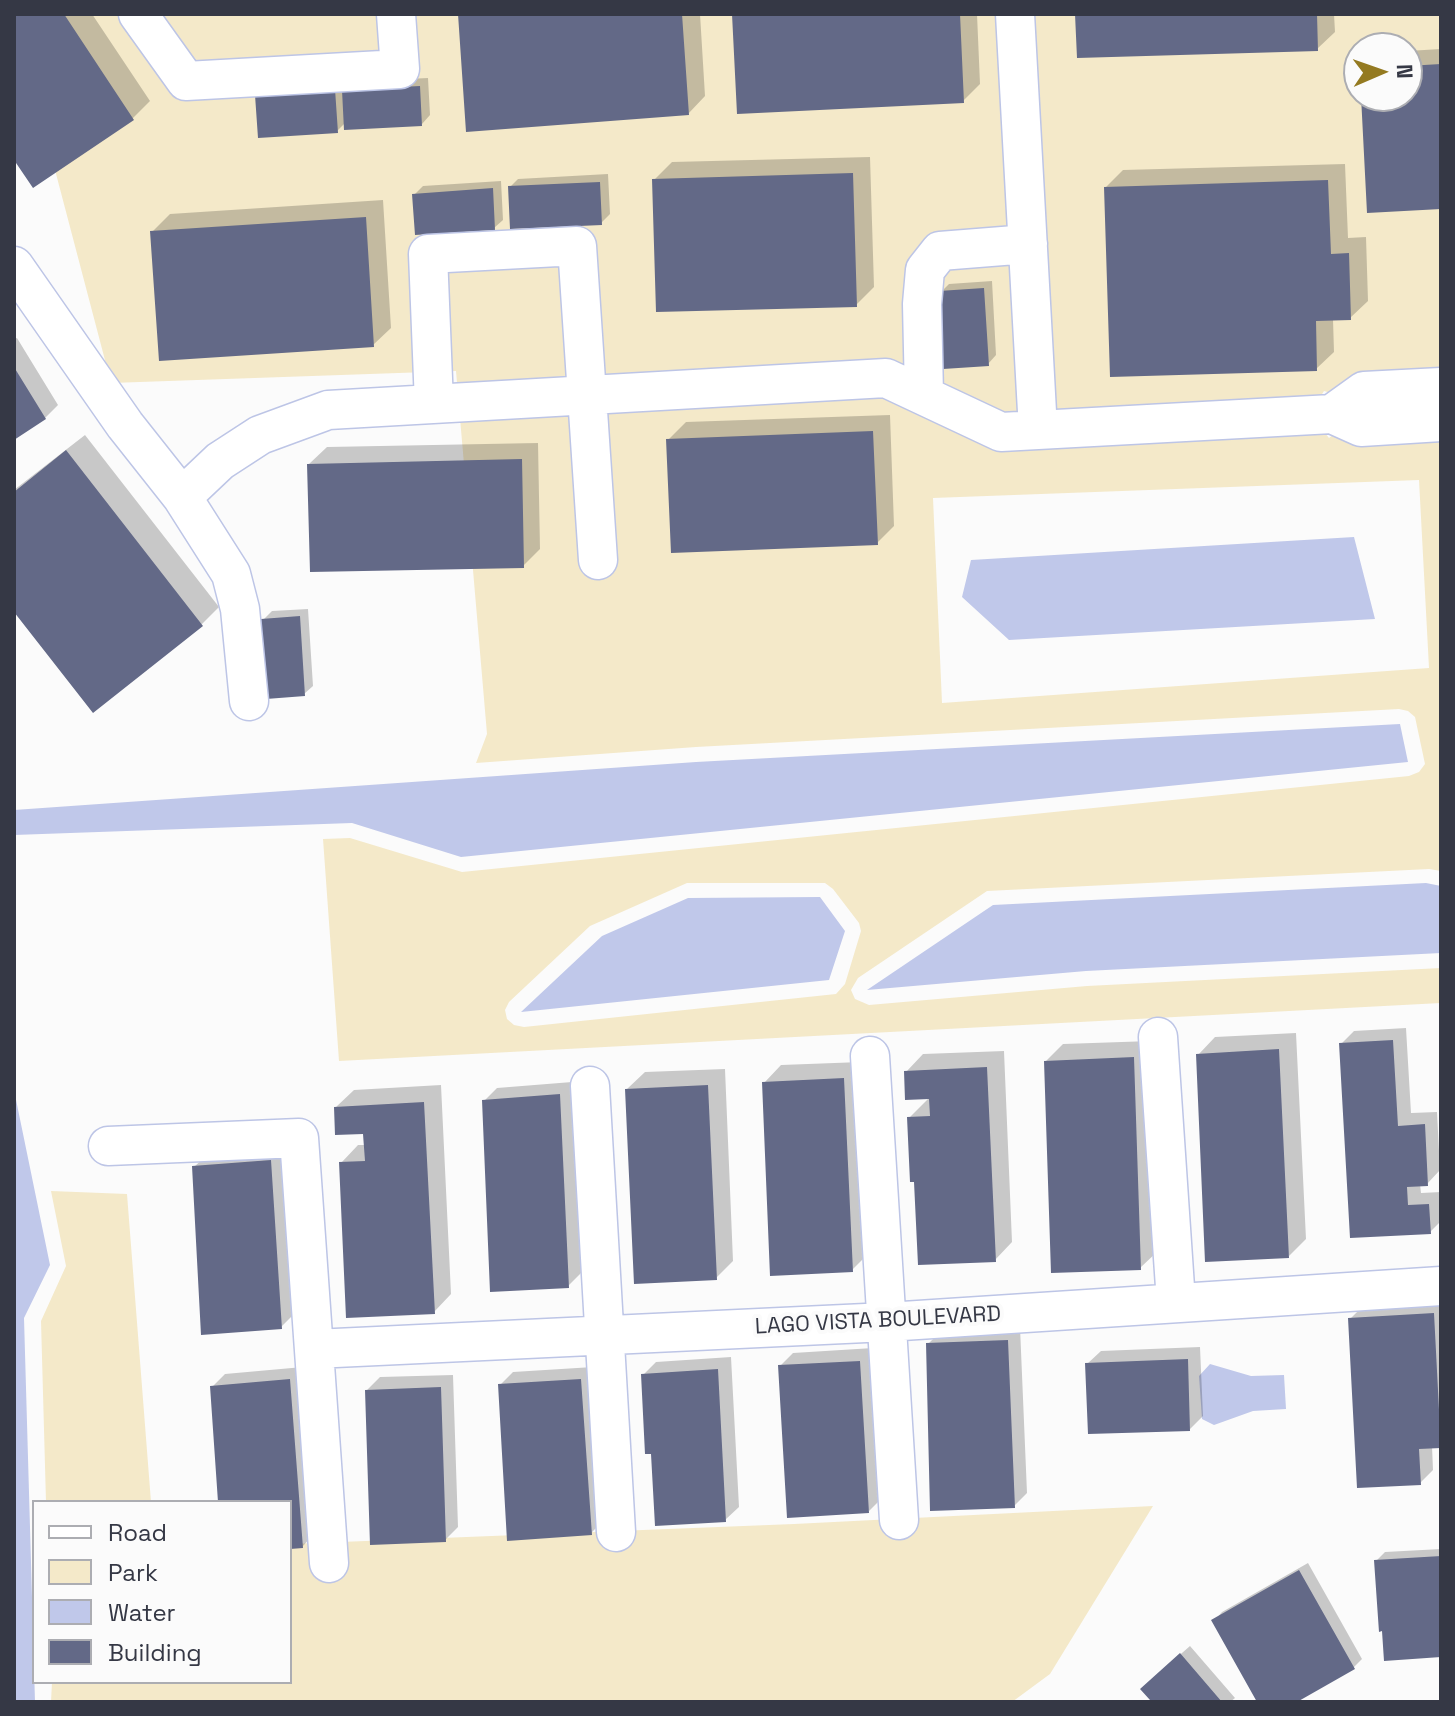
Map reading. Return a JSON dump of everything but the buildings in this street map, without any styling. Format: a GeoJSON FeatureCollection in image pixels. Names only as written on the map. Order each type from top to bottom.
{"type":"FeatureCollection","features":[{"type":"Feature","properties":{"kind":"street"},"geometry":{"type":"LineString","coordinates":[[138,14],[186,81],[400,69],[396,14]]}},
{"type":"Feature","properties":{"kind":"street"},"geometry":{"type":"LineString","coordinates":[[1015,14],[1038,430]]}},
{"type":"Feature","properties":{"kind":"street"},"geometry":{"type":"LineString","coordinates":[[924,395],[922,304],[925,270],[940,251],[1028,244]]}},
{"type":"Feature","properties":{"kind":"street"},"geometry":{"type":"LineString","coordinates":[[434,404],[428,254],[577,246],[598,560]]}},
{"type":"Feature","properties":{"kind":"street"},"geometry":{"type":"LineString","coordinates":[[14,266],[125,425],[182,497],[231,574],[240,609],[249,701]]}},
{"type":"Feature","properties":{"kind":"street"},"geometry":{"type":"LineString","coordinates":[[182,497],[220,461],[260,435],[328,410],[886,378],[1001,432],[1332,414],[1361,427],[1441,422]]}},
{"type":"Feature","properties":{"kind":"street"},"geometry":{"type":"LineString","coordinates":[[1332,414],[1364,391],[1441,387]]}},
{"type":"Feature","properties":{"kind":"street"},"geometry":{"type":"LineString","coordinates":[[1158,1037],[1176,1302]]}},
{"type":"Feature","properties":{"kind":"street"},"geometry":{"type":"LineString","coordinates":[[870,1056],[899,1520]]}},
{"type":"Feature","properties":{"kind":"street"},"geometry":{"type":"LineString","coordinates":[[590,1086],[616,1532]]}},
{"type":"Feature","properties":{"kind":"street"},"geometry":{"type":"LineString","coordinates":[[108,1146],[299,1138],[329,1563]]}},
{"type":"Feature","properties":{"kind":"street","name":"LAGO VISTA BOULEVARD"},"geometry":{"type":"LineString","coordinates":[[314,1349],[887,1322],[1441,1286]]}},
{"type":"Feature","properties":{"kind":"green space"},"geometry":{"type":"Polygon","coordinates":[[[14,14],[1441,14],[1441,370],[1331,393],[1324,391],[1317,402],[1320,427],[1329,438],[1334,434],[1441,439],[1441,871],[1429,869],[987,891],[858,978],[851,990],[855,999],[869,1005],[1087,986],[1441,968],[1441,1003],[339,1061],[323,839],[350,838],[462,872],[1409,776],[1419,772],[1425,764],[1415,717],[1399,709],[696,747],[476,763],[487,734],[456,371],[111,383],[14,14]],[[1419,480],[933,498],[942,703],[1429,668],[1419,480]],[[687,883],[590,926],[509,1002],[505,1010],[507,1019],[514,1025],[524,1027],[836,994],[845,984],[861,931],[859,923],[825,883],[687,883]]]}},
{"type":"Feature","properties":{"kind":"green space"},"geometry":{"type":"Polygon","coordinates":[[[51,1191],[127,1194],[151,1500],[46,1500],[41,1321],[66,1266],[51,1191]]]}},
{"type":"Feature","properties":{"kind":"green space"},"geometry":{"type":"Polygon","coordinates":[[[1153,1506],[1050,1674],[1012,1702],[51,1702],[52,1684],[292,1684],[292,1544],[1153,1506]]]}},
{"type":"Feature","properties":{"kind":"water"},"geometry":{"type":"Polygon","coordinates":[[[1354,537],[1375,619],[1009,640],[962,597],[971,560],[1354,537]]]}},
{"type":"Feature","properties":{"kind":"water"},"geometry":{"type":"Polygon","coordinates":[[[1400,724],[1408,762],[461,857],[352,823],[14,835],[14,810],[696,762],[1400,724]]]}},
{"type":"Feature","properties":{"kind":"water"},"geometry":{"type":"Polygon","coordinates":[[[1426,883],[1441,886],[1441,953],[1086,971],[867,990],[993,905],[1426,883]]]}},
{"type":"Feature","properties":{"kind":"water"},"geometry":{"type":"Polygon","coordinates":[[[820,897],[845,931],[829,980],[521,1012],[602,936],[688,898],[820,897]]]}},
{"type":"Feature","properties":{"kind":"water"},"geometry":{"type":"Polygon","coordinates":[[[14,1090],[50,1265],[24,1318],[32,1684],[34,1684],[35,1702],[14,1702],[14,1090]]]}},
{"type":"Feature","properties":{"kind":"water"},"geometry":{"type":"Polygon","coordinates":[[[1210,1364],[1251,1376],[1284,1375],[1286,1409],[1253,1411],[1214,1425],[1202,1419],[1199,1376],[1210,1364]]]}}]}
